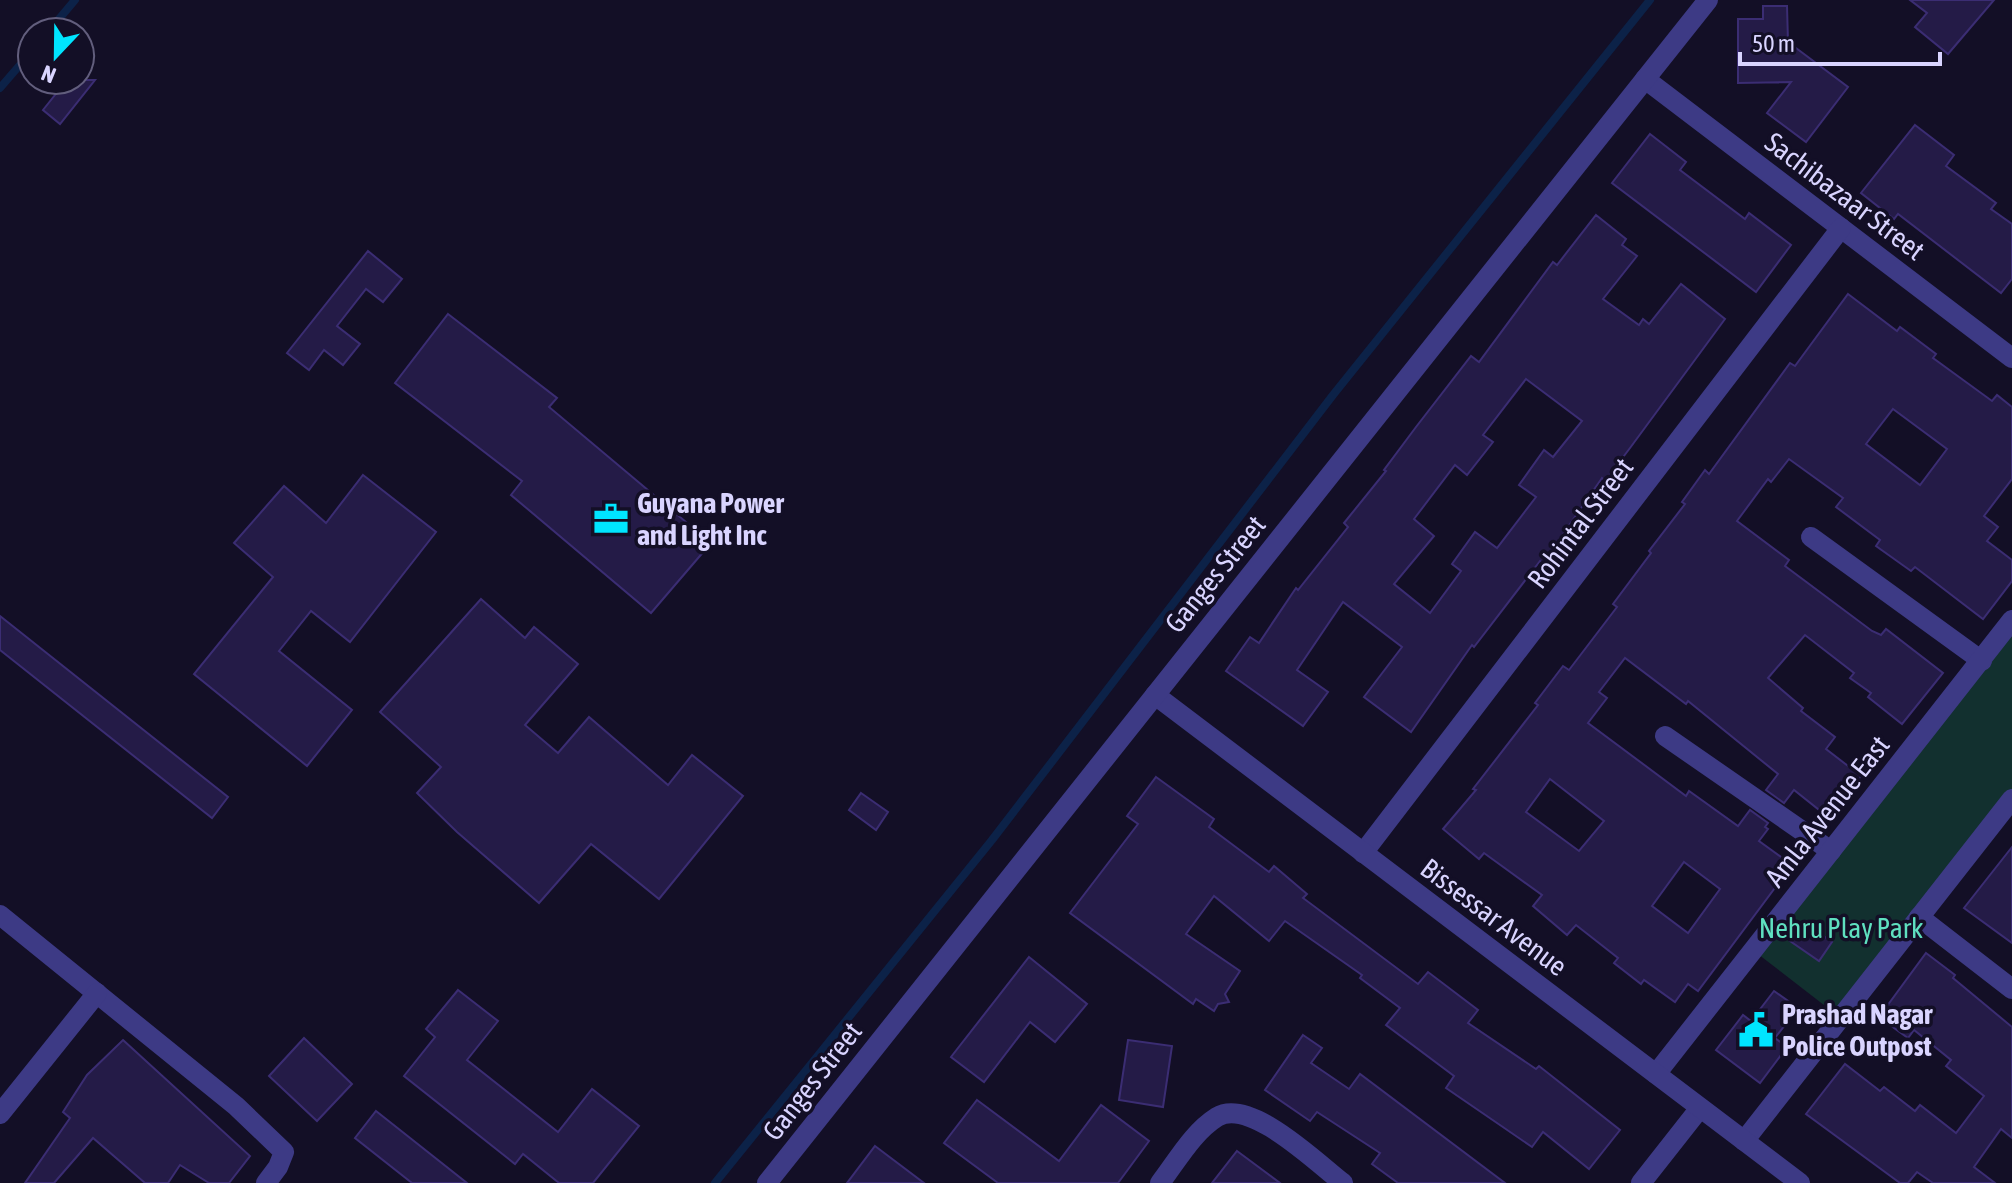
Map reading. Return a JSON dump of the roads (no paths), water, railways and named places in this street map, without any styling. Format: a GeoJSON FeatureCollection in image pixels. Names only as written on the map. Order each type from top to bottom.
{"type":"FeatureCollection","features":[{"type":"Feature","properties":{"kind":"street","name":"Ganges Street"},"geometry":{"type":"LineString","coordinates":[[767,1183],[1708,0]]}},
{"type":"Feature","properties":{"kind":"street","name":"Sachibazaar Street"},"geometry":{"type":"LineString","coordinates":[[1645,79],[2012,358]]}},
{"type":"Feature","properties":{"kind":"street","name":"Rohintal Street"},"geometry":{"type":"LineString","coordinates":[[1363,853],[1841,228]]}},
{"type":"Feature","properties":{"kind":"street"},"geometry":{"type":"LineString","coordinates":[[1811,537],[1982,661]]}},
{"type":"Feature","properties":{"kind":"street","name":"Amla Avenue East"},"geometry":{"type":"LineString","coordinates":[[1656,1074],[2012,620]]}},
{"type":"Feature","properties":{"kind":"street","name":"Bissessar Avenue"},"geometry":{"type":"LineString","coordinates":[[1155,695],[1800,1183]]}},
{"type":"Feature","properties":{"kind":"street"},"geometry":{"type":"LineString","coordinates":[[1665,736],[1831,851]]}},
{"type":"Feature","properties":{"kind":"street"},"geometry":{"type":"LineString","coordinates":[[1744,1141],[2012,799]]}},
{"type":"Feature","properties":{"kind":"street"},"geometry":{"type":"LineString","coordinates":[[0,915],[236,1106],[284,1152],[266,1183]]}},
{"type":"Feature","properties":{"kind":"street"},"geometry":{"type":"LineString","coordinates":[[1919,917],[2012,989]]}},
{"type":"Feature","properties":{"kind":"street"},"geometry":{"type":"LineString","coordinates":[[0,1114],[97,993]]}},
{"type":"Feature","properties":{"kind":"street"},"geometry":{"type":"LineString","coordinates":[[1641,1183],[1700,1108]]}},
{"type":"Feature","properties":{"kind":"street"},"geometry":{"type":"LineString","coordinates":[[1160,1183],[1200,1131],[1220,1115],[1239,1114],[1257,1117],[1343,1183]]}},
{"type":"Feature","properties":{"kind":"waterway"},"geometry":{"type":"LineString","coordinates":[[62,16],[75,0]]}},
{"type":"Feature","properties":{"kind":"waterway"},"geometry":{"type":"LineString","coordinates":[[715,1183],[992,840],[1333,395],[1650,0]]}},
{"type":"Feature","properties":{"kind":"waterway"},"geometry":{"type":"LineString","coordinates":[[0,88],[16,70]]}},
{"type":"Feature","properties":{"kind":"place","name":"Guyana Power and Light Inc"},"geometry":{"type":"Point","coordinates":[611,519]}},
{"type":"Feature","properties":{"kind":"place","name":"Prashad Nagar Police Outpost"},"geometry":{"type":"Point","coordinates":[1756,1030]}},
{"type":"Feature","properties":{"kind":"park label","name":"Nehru Play Park"},"geometry":{"type":"Point","coordinates":[1841,928]}}]}
